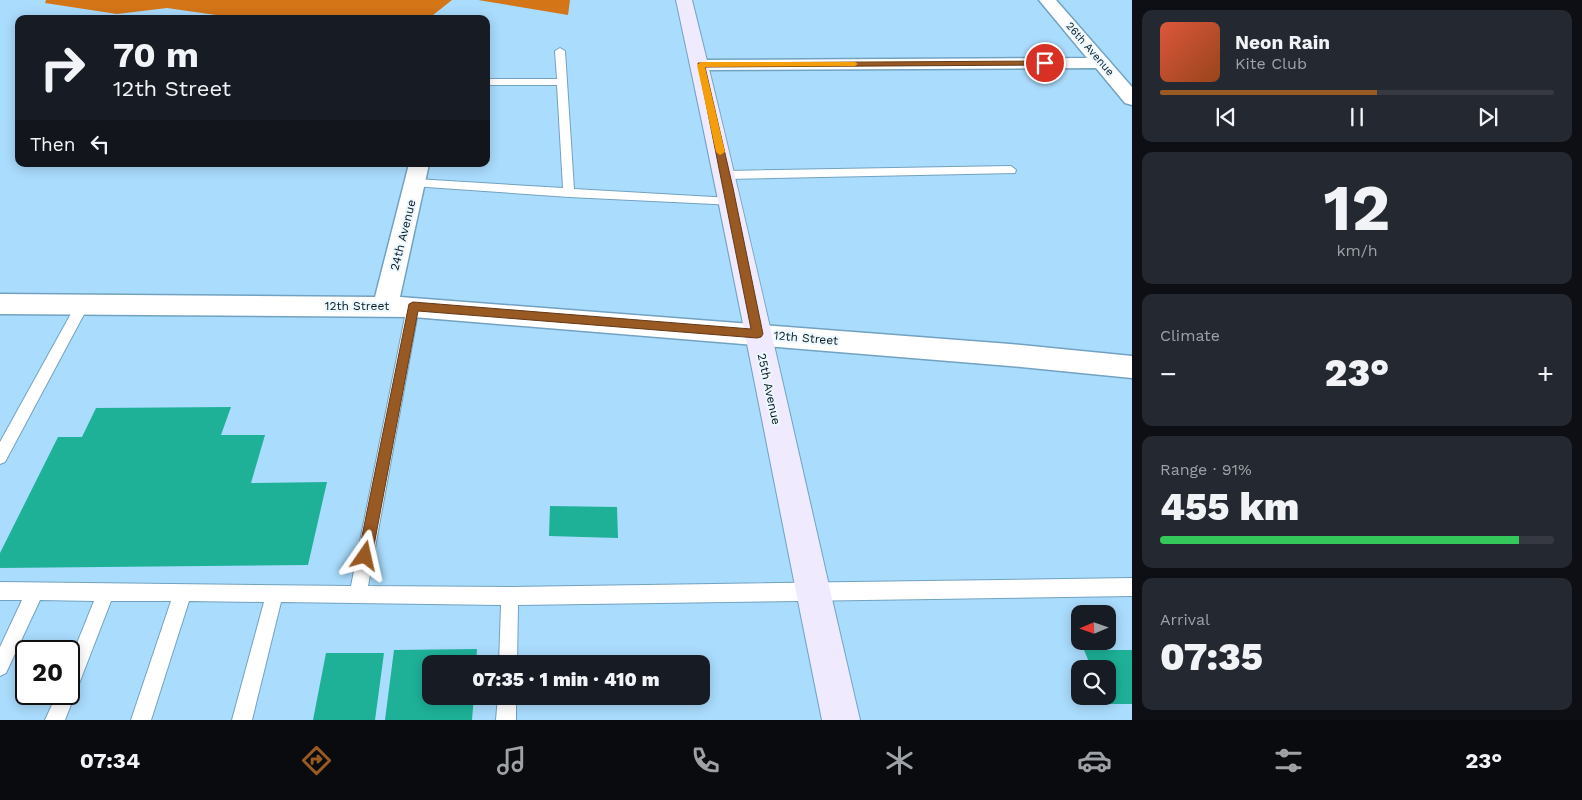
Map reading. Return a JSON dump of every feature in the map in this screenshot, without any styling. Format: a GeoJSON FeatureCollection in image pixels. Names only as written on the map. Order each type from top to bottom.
{"type":"FeatureCollection","features":[{"type":"Feature","properties":{"kind":"street","name":"25th Avenue"},"geometry":{"type":"LineString","coordinates":[[684,0],[701,65],[731,202],[757,334],[840,720]]}},
{"type":"Feature","properties":{"kind":"street","name":"26th Avenue"},"geometry":{"type":"LineString","coordinates":[[1047,0],[1132,99]]}},
{"type":"Feature","properties":{"kind":"street"},"geometry":{"type":"LineString","coordinates":[[701,65],[1102,63]]}},
{"type":"Feature","properties":{"kind":"street","name":"24th Avenue"},"geometry":{"type":"LineString","coordinates":[[385,307],[417,173]]}},
{"type":"Feature","properties":{"kind":"street","name":"12th Street"},"geometry":{"type":"LineString","coordinates":[[0,304],[413,306],[1010,354],[1132,368]]}},
{"type":"Feature","properties":{"kind":"lane"},"geometry":{"type":"LineString","coordinates":[[560,51],[569,193]]}},
{"type":"Feature","properties":{"kind":"lane"},"geometry":{"type":"LineString","coordinates":[[490,82],[562,82]]}},
{"type":"Feature","properties":{"kind":"lane"},"geometry":{"type":"LineString","coordinates":[[725,175],[1011,170]]}},
{"type":"Feature","properties":{"kind":"lane"},"geometry":{"type":"LineString","coordinates":[[417,173],[569,193],[731,202]]}},
{"type":"Feature","properties":{"kind":"lane"},"geometry":{"type":"LineString","coordinates":[[0,457],[83,304]]}},
{"type":"Feature","properties":{"kind":"lane"},"geometry":{"type":"LineString","coordinates":[[358,595],[413,306]]}},
{"type":"Feature","properties":{"kind":"lane"},"geometry":{"type":"LineString","coordinates":[[0,590],[510,596],[1132,587]]}},
{"type":"Feature","properties":{"kind":"lane"},"geometry":{"type":"LineString","coordinates":[[0,667],[35,591]]}},
{"type":"Feature","properties":{"kind":"lane"},"geometry":{"type":"LineString","coordinates":[[80,658],[106,592]]}},
{"type":"Feature","properties":{"kind":"lane"},"geometry":{"type":"LineString","coordinates":[[141,720],[183,592]]}},
{"type":"Feature","properties":{"kind":"lane"},"geometry":{"type":"LineString","coordinates":[[242,720],[275,594]]}},
{"type":"Feature","properties":{"kind":"lane"},"geometry":{"type":"LineString","coordinates":[[508,655],[510,596]]}},
{"type":"Feature","properties":{"kind":"lane"},"geometry":{"type":"LineString","coordinates":[[55,720],[61,705]]}},
{"type":"Feature","properties":{"kind":"lane"},"geometry":{"type":"LineString","coordinates":[[506,720],[507,705]]}},
{"type":"Feature","properties":{"kind":"shaded area"},"geometry":{"type":"Polygon","coordinates":[[[46,0],[452,0],[433,15],[216,15],[167,8],[117,14],[45,3],[46,0]]]}},
{"type":"Feature","properties":{"kind":"shaded area"},"geometry":{"type":"Polygon","coordinates":[[[478,0],[570,0],[568,15],[478,0]]]}},
{"type":"Feature","properties":{"kind":"building"},"geometry":{"type":"Polygon","coordinates":[[[231,407],[221,435],[265,435],[251,483],[327,482],[308,565],[0,568],[0,553],[58,437],[82,437],[96,408],[231,407]]]}},
{"type":"Feature","properties":{"kind":"building"},"geometry":{"type":"Polygon","coordinates":[[[550,506],[617,507],[618,538],[549,536],[550,506]]]}},
{"type":"Feature","properties":{"kind":"building"},"geometry":{"type":"Polygon","coordinates":[[[477,649],[477,655],[422,655],[422,705],[473,705],[472,720],[385,720],[394,650],[477,649]]]}},
{"type":"Feature","properties":{"kind":"building"},"geometry":{"type":"Polygon","coordinates":[[[1084,650],[1132,650],[1132,704],[1116,704],[1116,660],[1088,660],[1084,650]]]}},
{"type":"Feature","properties":{"kind":"building"},"geometry":{"type":"Polygon","coordinates":[[[326,653],[384,653],[375,720],[313,720],[326,653]]]}},
{"type":"Feature","properties":{"kind":"slow traffic"},"geometry":{"type":"LineString","coordinates":[[720,152],[701,65],[855,64]]}},
{"type":"Feature","properties":{"kind":"route"},"geometry":{"type":"LineString","coordinates":[[365,556],[413,306],[757,334],[701,65],[1045,63]]}}]}
